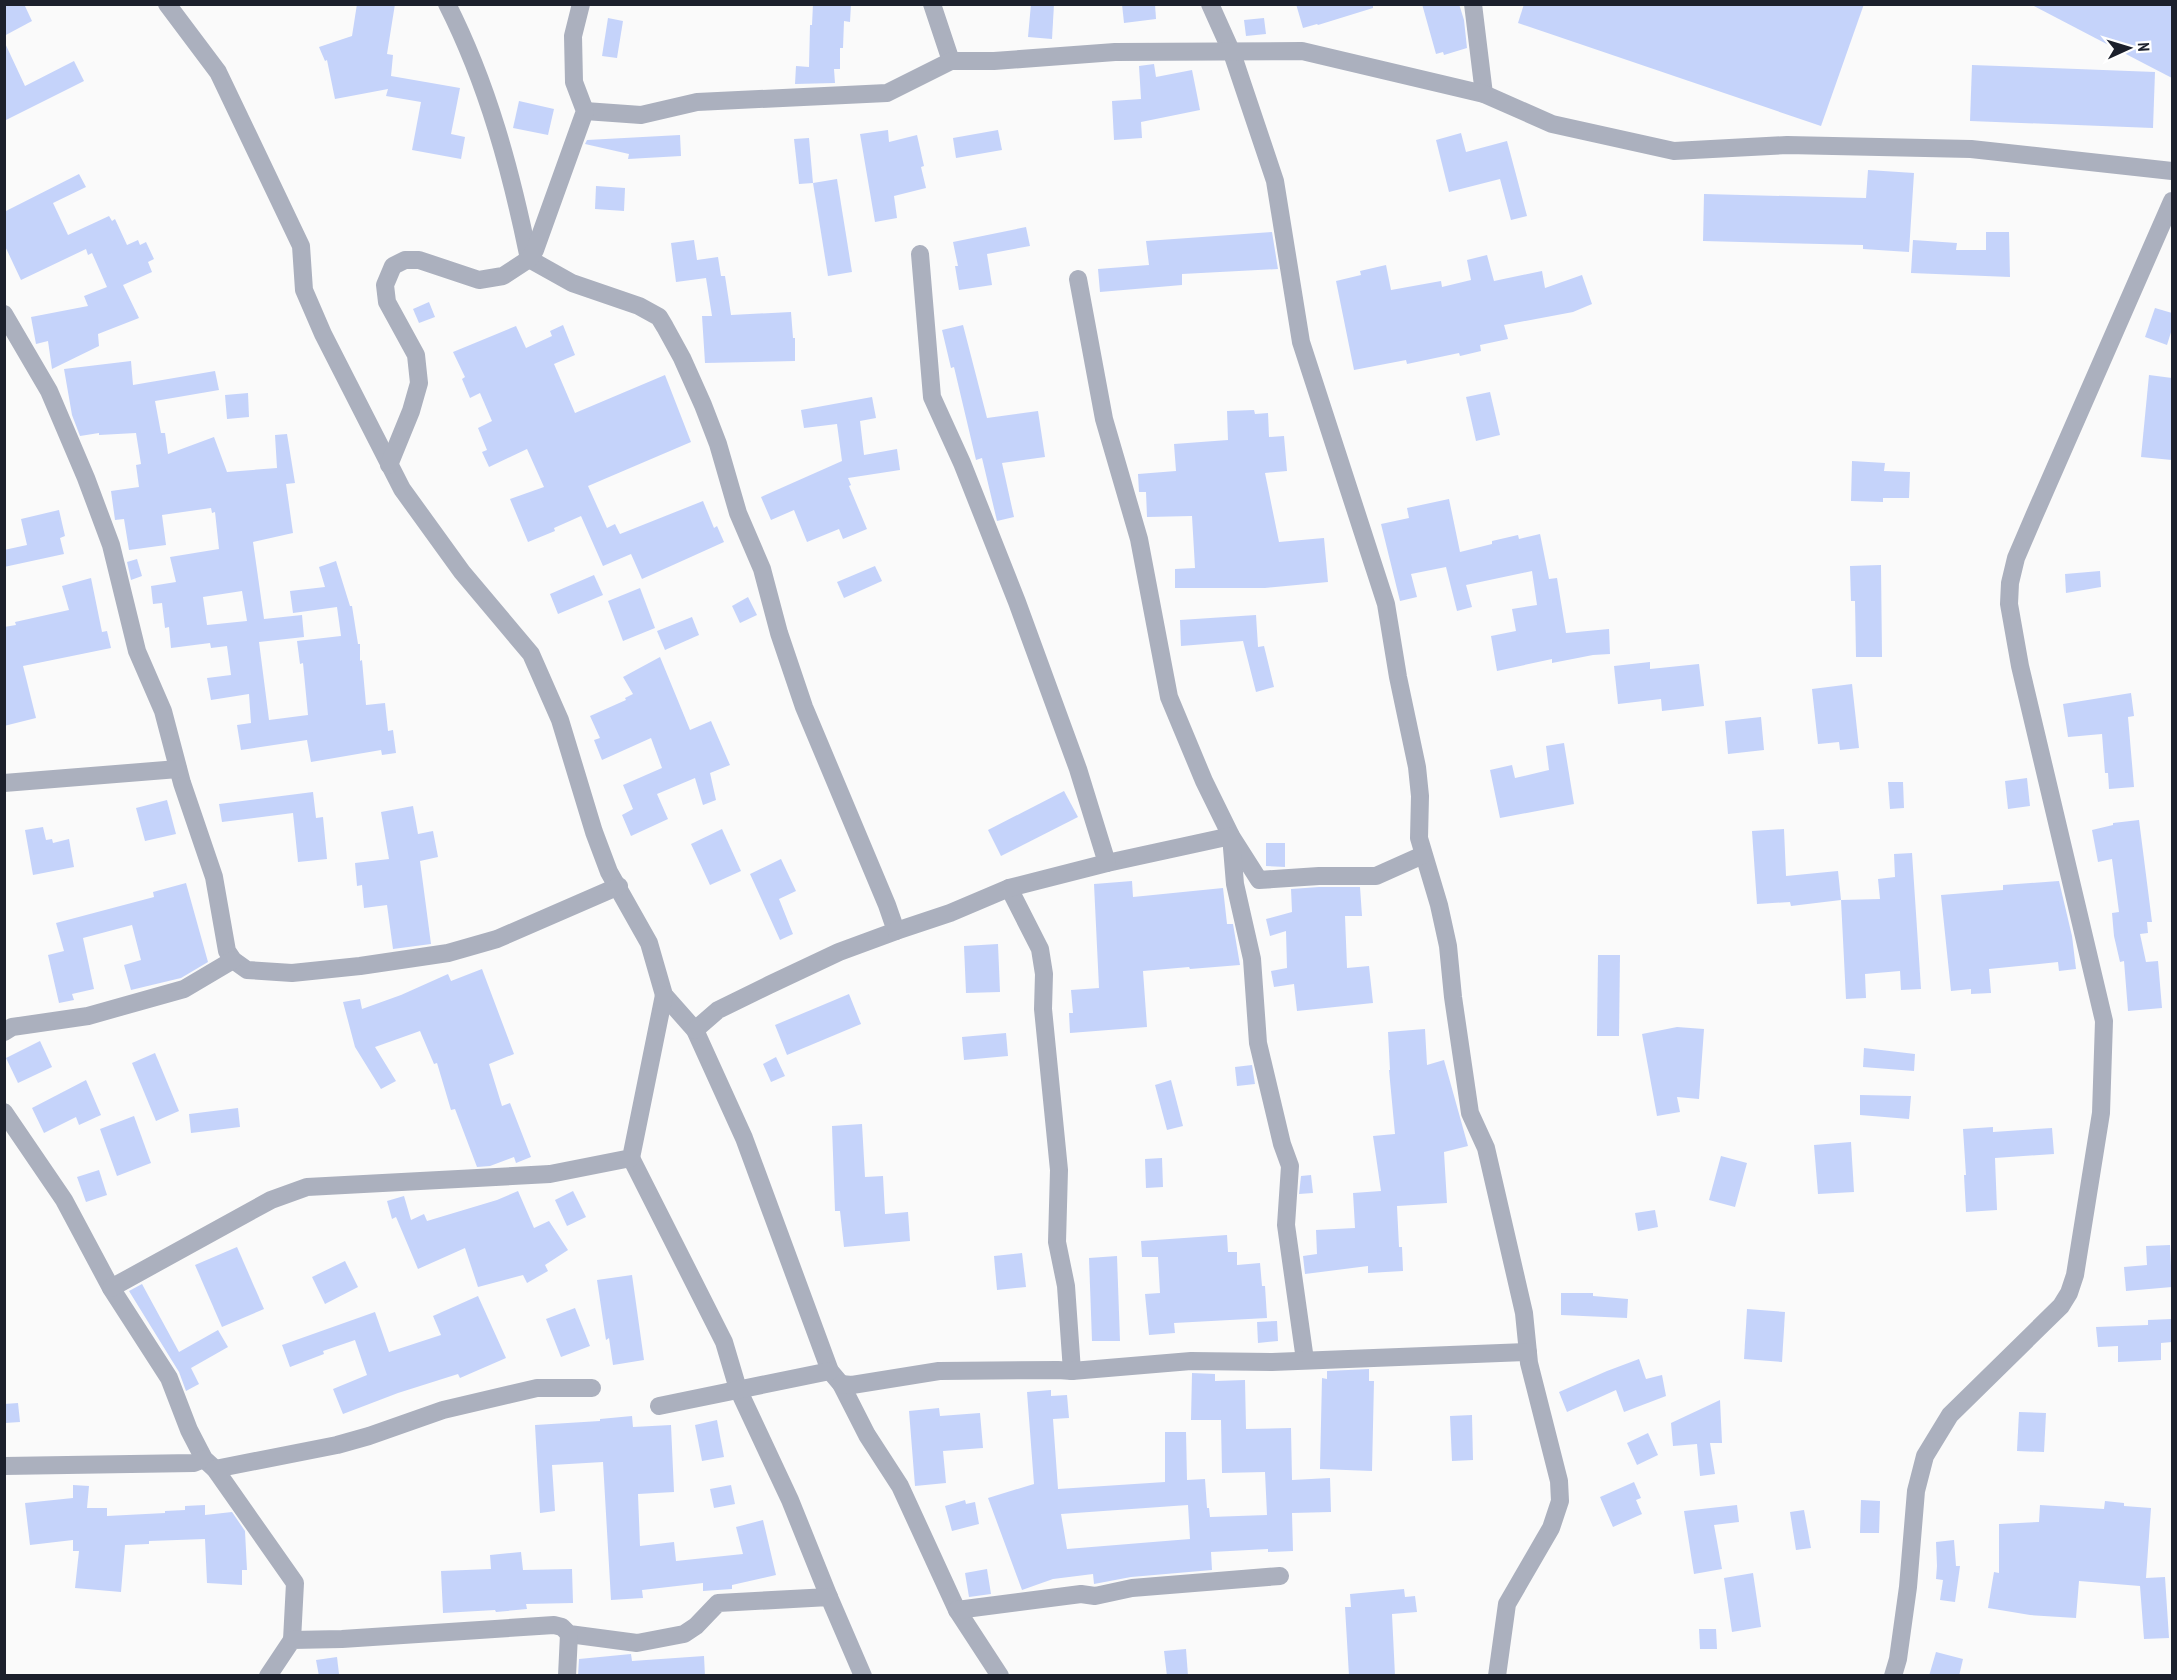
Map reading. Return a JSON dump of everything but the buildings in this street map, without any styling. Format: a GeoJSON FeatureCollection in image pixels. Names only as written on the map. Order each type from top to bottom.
{"type":"FeatureCollection","features":[{"type":"Feature","properties":{"kind":"street"},"geometry":{"type":"LineString","coordinates":[[167,4],[218,72],[301,246],[304,290],[323,334],[402,489],[462,572],[531,654],[560,720],[609,872],[619,886],[649,944],[664,995],[694,1030],[744,1138],[836,1377],[867,1435],[900,1486],[957,1610],[1000,1676]]}},
{"type":"Feature","properties":{"kind":"street"},"geometry":{"type":"LineString","coordinates":[[447,4],[468,48],[496,123],[516,197],[529,259],[572,283],[639,306],[659,317],[678,350],[718,444],[738,513],[762,569],[779,633],[804,707],[896,931]]}},
{"type":"Feature","properties":{"kind":"street"},"geometry":{"type":"LineString","coordinates":[[389,465],[411,411],[419,383],[416,355],[387,302],[385,285],[393,266],[405,260],[419,260],[479,280],[502,276],[529,259],[536,250],[585,111],[574,82],[573,36],[581,4]]}},
{"type":"Feature","properties":{"kind":"street"},"geometry":{"type":"LineString","coordinates":[[932,4],[951,61]]}},
{"type":"Feature","properties":{"kind":"street"},"geometry":{"type":"LineString","coordinates":[[1210,4],[1232,53],[1275,181],[1301,342],[1386,604],[1398,677],[1417,766],[1420,796],[1419,838],[1439,905],[1448,946],[1470,1113],[1486,1148],[1524,1313],[1528,1352],[1560,1481],[1560,1501],[1551,1528],[1507,1604],[1497,1676]]}},
{"type":"Feature","properties":{"kind":"street"},"geometry":{"type":"LineString","coordinates":[[1473,4],[1484,94]]}},
{"type":"Feature","properties":{"kind":"street"},"geometry":{"type":"LineString","coordinates":[[585,111],[641,115],[697,102],[887,93],[951,61],[994,61],[1115,52],[1302,51],[1484,94],[1552,124],[1674,151],[1787,145],[1971,149],[2172,171]]}},
{"type":"Feature","properties":{"kind":"street"},"geometry":{"type":"LineString","coordinates":[[1893,1676],[1898,1659],[1908,1587],[1916,1491],[1925,1456],[1950,1415],[2061,1306],[2075,1275],[2101,1113],[2104,1021],[2020,666],[2009,604],[2010,583],[2016,558],[2034,516],[2168,222],[2172,201]]}},
{"type":"Feature","properties":{"kind":"street"},"geometry":{"type":"LineString","coordinates":[[920,254],[932,397],[962,463],[1017,602],[1078,769],[1107,863]]}},
{"type":"Feature","properties":{"kind":"street"},"geometry":{"type":"LineString","coordinates":[[1077,279],[1104,419],[1139,539],[1169,697],[1204,781],[1231,836],[1259,880],[1319,876],[1376,876],[1423,855]]}},
{"type":"Feature","properties":{"kind":"street"},"geometry":{"type":"LineString","coordinates":[[4,314],[49,391],[86,478],[111,545],[137,651],[163,711],[178,769],[214,877],[227,951],[233,960],[247,970],[292,973],[448,953],[497,939],[619,886]]}},
{"type":"Feature","properties":{"kind":"street"},"geometry":{"type":"LineString","coordinates":[[4,783],[178,769]]}},
{"type":"Feature","properties":{"kind":"street"},"geometry":{"type":"LineString","coordinates":[[694,1030],[718,1010],[839,952],[950,913],[1009,888],[1107,863],[1231,836]]}},
{"type":"Feature","properties":{"kind":"street"},"geometry":{"type":"LineString","coordinates":[[1231,836],[1235,884],[1252,958],[1258,1044],[1282,1144],[1290,1166],[1286,1225],[1305,1360]]}},
{"type":"Feature","properties":{"kind":"street"},"geometry":{"type":"LineString","coordinates":[[1009,888],[1040,949],[1044,974],[1043,1009],[1059,1170],[1057,1242],[1066,1286],[1072,1371]]}},
{"type":"Feature","properties":{"kind":"street"},"geometry":{"type":"LineString","coordinates":[[4,1032],[12,1027],[88,1016],[184,989],[233,960]]}},
{"type":"Feature","properties":{"kind":"street"},"geometry":{"type":"LineString","coordinates":[[664,995],[631,1158],[724,1342],[738,1389],[790,1500],[863,1676]]}},
{"type":"Feature","properties":{"kind":"street"},"geometry":{"type":"LineString","coordinates":[[4,1112],[64,1200],[111,1288],[168,1378],[189,1430],[210,1464],[295,1583],[292,1640],[268,1676]]}},
{"type":"Feature","properties":{"kind":"street"},"geometry":{"type":"LineString","coordinates":[[111,1288],[271,1200],[307,1187],[550,1174],[631,1158]]}},
{"type":"Feature","properties":{"kind":"street"},"geometry":{"type":"LineString","coordinates":[[659,1406],[738,1389],[836,1377],[852,1385],[939,1371],[1072,1371],[1191,1361],[1272,1362],[1528,1352]]}},
{"type":"Feature","properties":{"kind":"street"},"geometry":{"type":"LineString","coordinates":[[4,1466],[210,1464],[338,1445],[443,1410],[537,1388],[592,1388]]}},
{"type":"Feature","properties":{"kind":"street"},"geometry":{"type":"LineString","coordinates":[[957,1610],[1081,1594],[1095,1596],[1132,1588],[1280,1576]]}},
{"type":"Feature","properties":{"kind":"street"},"geometry":{"type":"LineString","coordinates":[[292,1640],[342,1639],[554,1625],[562,1627],[569,1634],[637,1643],[684,1634],[696,1626],[718,1603],[829,1597]]}},
{"type":"Feature","properties":{"kind":"street"},"geometry":{"type":"LineString","coordinates":[[567,1676],[569,1634]]}}]}
